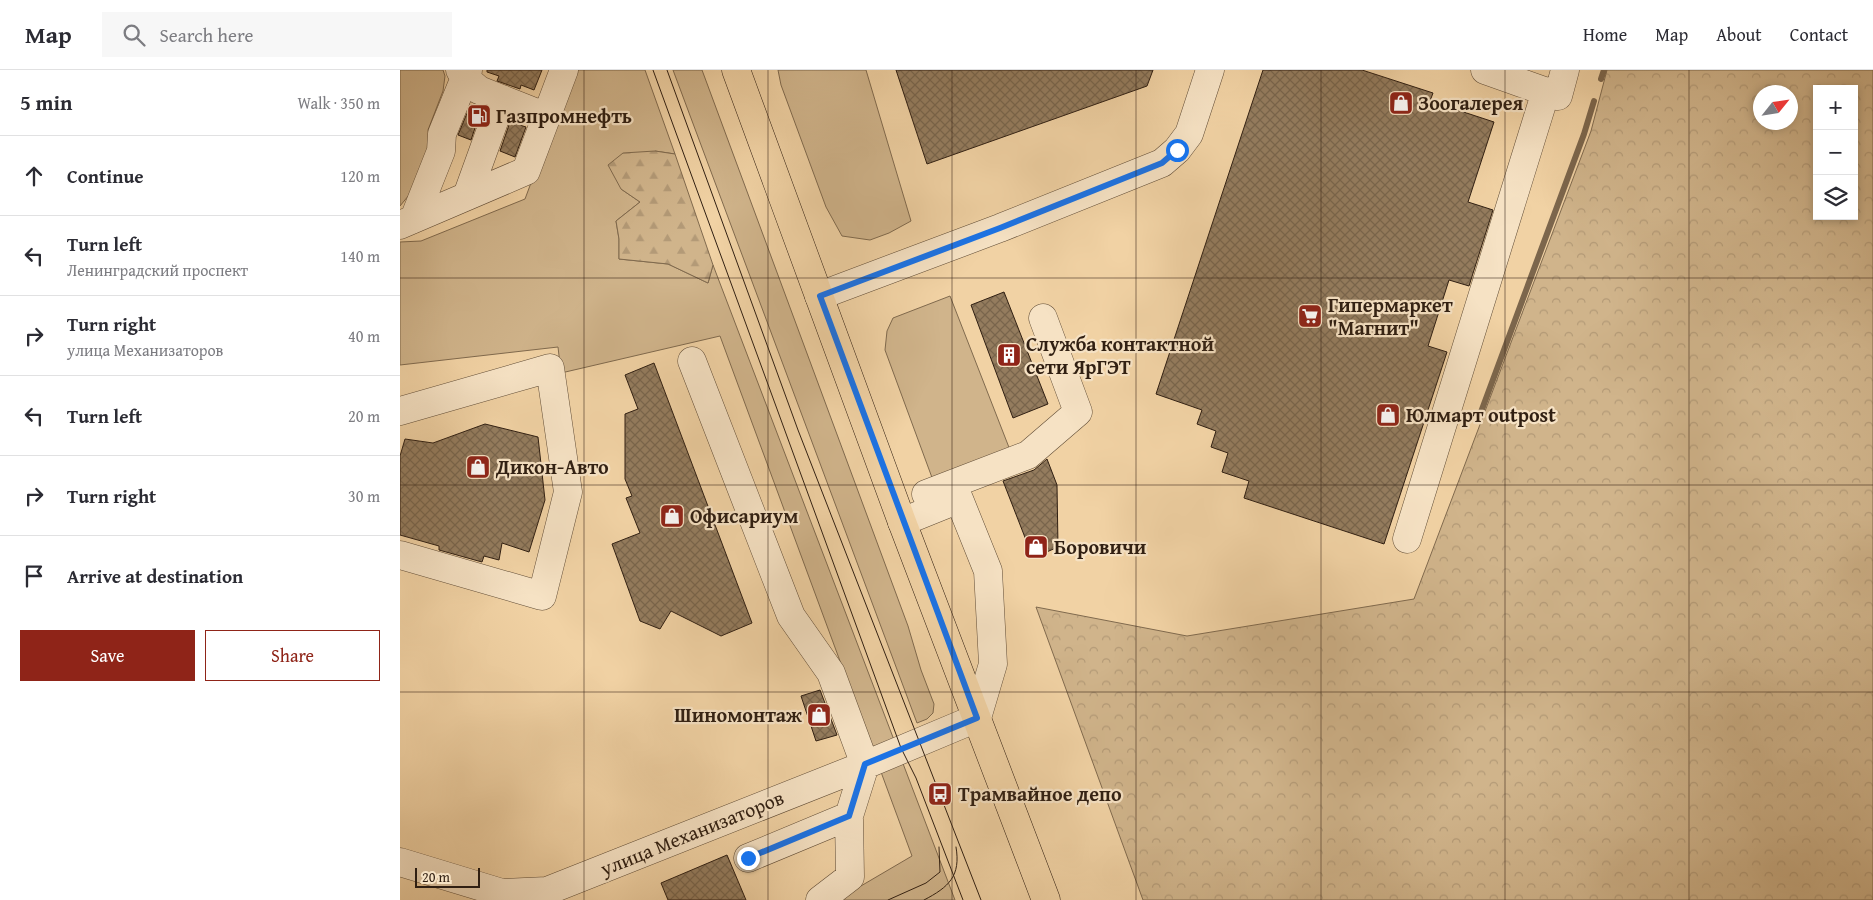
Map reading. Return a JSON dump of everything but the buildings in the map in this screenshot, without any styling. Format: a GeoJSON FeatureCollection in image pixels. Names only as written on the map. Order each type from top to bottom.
{"type":"FeatureCollection","features":[{"type":"Feature","properties":{"kind":"main road"},"geometry":{"type":"LineString","coordinates":[[736,70],[899,513],[1046,900]]}},
{"type":"Feature","properties":{"kind":"street"},"geometry":{"type":"LineString","coordinates":[[407,222],[526,171],[564,70]]}},
{"type":"Feature","properties":{"kind":"street"},"geometry":{"type":"LineString","coordinates":[[820,296],[1000,228],[1162,163],[1177,150],[1189,134],[1210,70]]}},
{"type":"Feature","properties":{"kind":"street"},"geometry":{"type":"LineString","coordinates":[[1485,70],[1558,96],[1565,70]]}},
{"type":"Feature","properties":{"kind":"street"},"geometry":{"type":"LineString","coordinates":[[407,222],[442,151],[442,134],[464,73],[479,90],[546,117]]}},
{"type":"Feature","properties":{"kind":"street"},"geometry":{"type":"LineString","coordinates":[[1407,539],[1546,91]]}},
{"type":"Feature","properties":{"kind":"street"},"geometry":{"type":"LineString","coordinates":[[467,196],[502,99]]}},
{"type":"Feature","properties":{"kind":"street"},"geometry":{"type":"LineString","coordinates":[[899,513],[1028,455],[1078,412],[1043,318]]}},
{"type":"Feature","properties":{"kind":"street"},"geometry":{"type":"LineString","coordinates":[[692,361],[792,616],[831,673],[865,764],[849,816],[850,877],[820,900]]}},
{"type":"Feature","properties":{"kind":"street"},"geometry":{"type":"LineString","coordinates":[[400,411],[550,368],[568,492],[542,596],[400,555]]}},
{"type":"Feature","properties":{"kind":"street"},"geometry":{"type":"LineString","coordinates":[[899,513],[959,500],[988,571],[993,664],[977,718]]}},
{"type":"Feature","properties":{"kind":"street","name":"улица Механизаторов"},"geometry":{"type":"LineString","coordinates":[[400,862],[502,892],[547,891],[977,718]]}},
{"type":"Feature","properties":{"kind":"street"},"geometry":{"type":"LineString","coordinates":[[748,858],[849,816]]}},
{"type":"Feature","properties":{"kind":"green space"},"geometry":{"type":"Polygon","coordinates":[[[400,70],[443,70],[445,76],[443,91],[428,130],[431,145],[409,195],[400,206],[400,70]]]}},
{"type":"Feature","properties":{"kind":"green space"},"geometry":{"type":"Polygon","coordinates":[[[573,70],[645,70],[675,154],[655,151],[621,189],[640,202],[616,221],[619,239],[619,259],[668,264],[708,283],[713,265],[955,900],[837,900],[912,856],[720,336],[561,373],[558,347],[400,365],[400,242],[421,241],[525,199],[573,70]]]}},
{"type":"Feature","properties":{"kind":"green space"},"geometry":{"type":"Polygon","coordinates":[[[673,70],[702,70],[908,626],[921,670],[934,704],[933,713],[927,719],[917,723],[673,70]]]}},
{"type":"Feature","properties":{"kind":"green space"},"geometry":{"type":"Polygon","coordinates":[[[778,70],[866,70],[911,221],[889,233],[870,240],[842,236],[826,207],[781,85],[778,70]]]}},
{"type":"Feature","properties":{"kind":"green space"},"geometry":{"type":"Polygon","coordinates":[[[1607,70],[1873,70],[1873,900],[1143,900],[1036,607],[1187,636],[1414,599],[1591,131],[1607,70]]]}},
{"type":"Feature","properties":{"kind":"green space"},"geometry":{"type":"Polygon","coordinates":[[[655,151],[675,154],[713,265],[708,283],[668,264],[619,259],[619,239],[616,221],[640,202],[621,189],[608,165],[623,153],[655,151]]]}},
{"type":"Feature","properties":{"kind":"green space"},"geometry":{"type":"Polygon","coordinates":[[[950,296],[1010,450],[934,483],[885,350],[887,331],[893,318],[950,296]]]}},
{"type":"Feature","properties":{"kind":"waterway"},"geometry":{"type":"LineString","coordinates":[[1601,79],[1604,70]]}},
{"type":"Feature","properties":{"kind":"waterway"},"geometry":{"type":"LineString","coordinates":[[1481,412],[1584,134],[1594,101]]}},
{"type":"Feature","properties":{"kind":"tram line"},"geometry":{"type":"LineString","coordinates":[[653,70],[901,748],[916,778],[963,900]]}},
{"type":"Feature","properties":{"kind":"tram line"},"geometry":{"type":"LineString","coordinates":[[667,70],[798,430],[981,900]]}},
{"type":"Feature","properties":{"kind":"tram line"},"geometry":{"type":"LineString","coordinates":[[888,900],[926,883],[940,872],[939,847]]}},
{"type":"Feature","properties":{"kind":"tram line"},"geometry":{"type":"LineString","coordinates":[[924,900],[951,880],[957,866],[956,847]]}},
{"type":"Feature","properties":{"kind":"place","name":"Зоогалерея"},"geometry":{"type":"Point","coordinates":[1401,103]}},
{"type":"Feature","properties":{"kind":"place","name":"Газпромнефть"},"geometry":{"type":"Point","coordinates":[479,116]}},
{"type":"Feature","properties":{"kind":"place","name":"Гипермаркет \"Магнит\""},"geometry":{"type":"Point","coordinates":[1310,316]}},
{"type":"Feature","properties":{"kind":"place","name":"Служба контактной сети ЯрГЭТ"},"geometry":{"type":"Point","coordinates":[1009,355]}},
{"type":"Feature","properties":{"kind":"place","name":"Юлмарт outpost"},"geometry":{"type":"Point","coordinates":[1388,415]}},
{"type":"Feature","properties":{"kind":"place","name":"Дикон-Авто"},"geometry":{"type":"Point","coordinates":[478,467]}},
{"type":"Feature","properties":{"kind":"place","name":"Офисариум"},"geometry":{"type":"Point","coordinates":[672,516]}},
{"type":"Feature","properties":{"kind":"place","name":"Боровичи"},"geometry":{"type":"Point","coordinates":[1036,547]}},
{"type":"Feature","properties":{"kind":"place","name":"Шиномонтаж"},"geometry":{"type":"Point","coordinates":[819,715]}},
{"type":"Feature","properties":{"kind":"place","name":"Трамвайное депо"},"geometry":{"type":"Point","coordinates":[940,794]}},
{"type":"Feature","properties":{"kind":"route"},"geometry":{"type":"LineString","coordinates":[[748,858],[849,816],[865,764],[977,718],[902,522],[820,296],[1000,228],[1162,163],[1177,150]]}}]}
